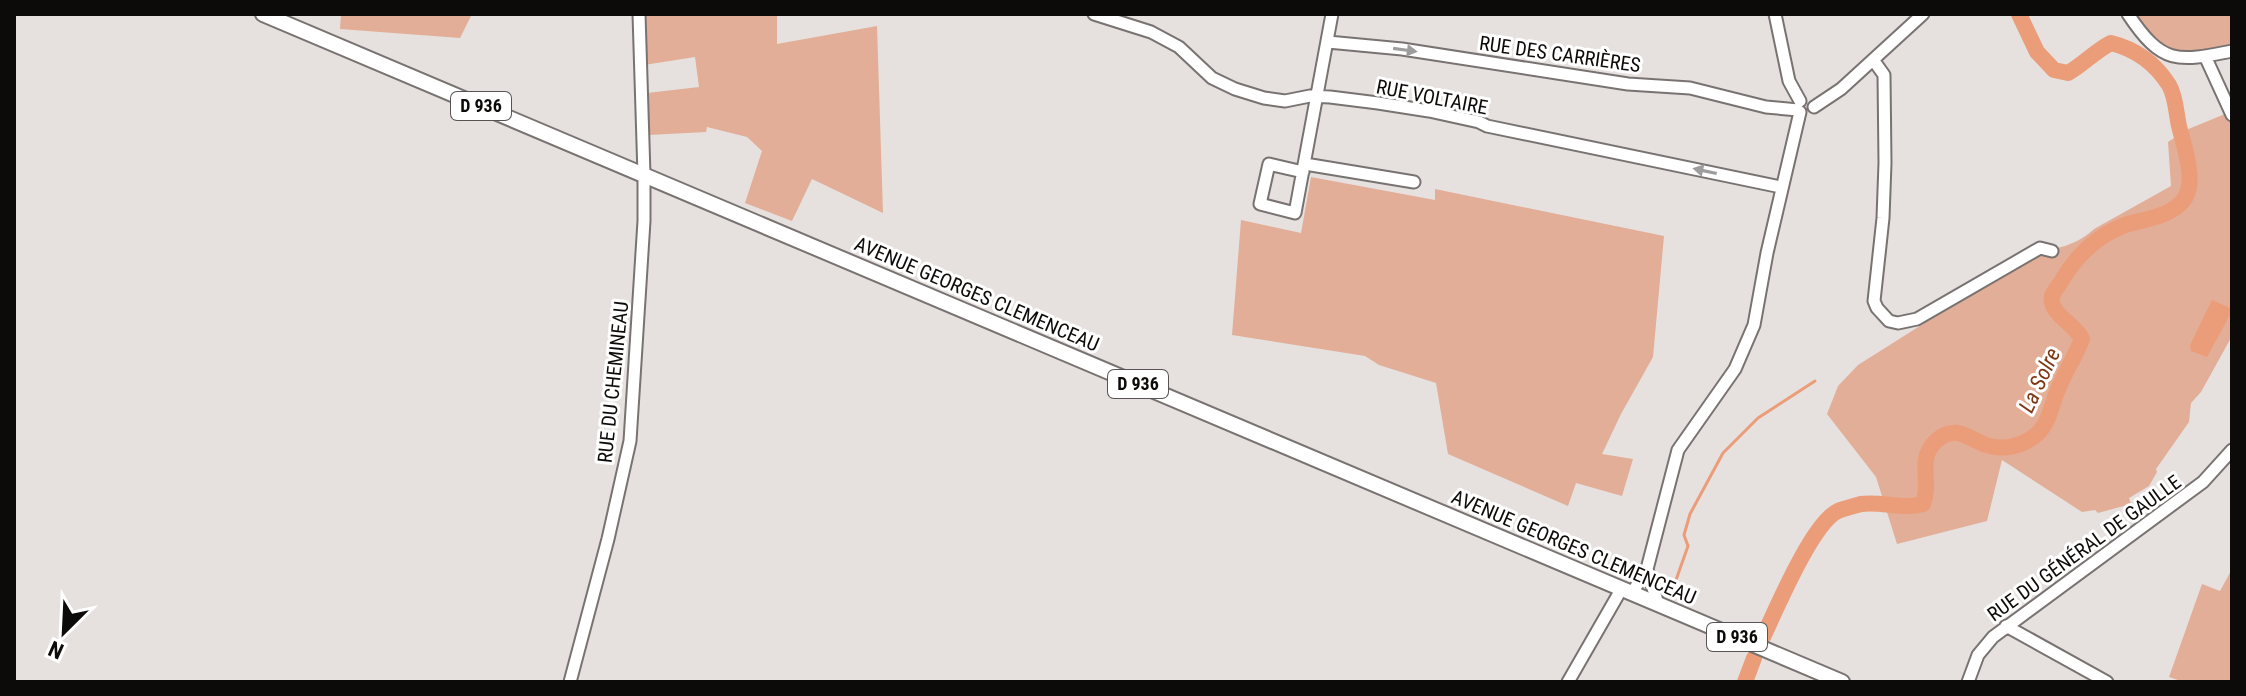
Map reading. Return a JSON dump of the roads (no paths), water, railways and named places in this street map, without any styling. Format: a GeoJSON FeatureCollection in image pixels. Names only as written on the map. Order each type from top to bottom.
{"type":"FeatureCollection","features":[{"type":"Feature","properties":{"kind":"main road","name":"AVENUE GEORGES CLEMENCEAU"},"geometry":{"type":"LineString","coordinates":[[263,14],[1842,682]]}},
{"type":"Feature","properties":{"kind":"street","name":"RUE DU CHEMINEAU"},"geometry":{"type":"LineString","coordinates":[[570,682],[630,441],[641,288],[644,175],[639,14]]}},
{"type":"Feature","properties":{"kind":"street","name":"RUE VOLTAIRE"},"geometry":{"type":"LineString","coordinates":[[1094,14],[1151,32],[1179,47],[1212,78],[1264,98],[1285,101],[1318,97],[1429,111],[1487,126],[1781,187]]}},
{"type":"Feature","properties":{"kind":"street"},"geometry":{"type":"LineString","coordinates":[[1332,14],[1318,97],[1304,168],[1295,213],[1260,204],[1269,164],[1304,168],[1414,182]]}},
{"type":"Feature","properties":{"kind":"street"},"geometry":{"type":"LineString","coordinates":[[1568,682],[1627,590],[1647,569],[1678,450],[1735,369],[1754,325],[1781,187],[1804,106],[1789,81],[1775,14]]}},
{"type":"Feature","properties":{"kind":"street"},"geometry":{"type":"LineString","coordinates":[[1804,106],[1833,96],[1923,14]]}},
{"type":"Feature","properties":{"kind":"street"},"geometry":{"type":"LineString","coordinates":[[2128,14],[2139,31],[2169,56],[2180,59],[2232,51]]}},
{"type":"Feature","properties":{"kind":"street","name":"RUE DES CARRIÈRES"},"geometry":{"type":"LineString","coordinates":[[1328,42],[1402,49],[1628,84],[1690,88],[1766,107],[1804,106]]}},
{"type":"Feature","properties":{"kind":"street"},"geometry":{"type":"LineString","coordinates":[[2205,56],[2232,116]]}},
{"type":"Feature","properties":{"kind":"street"},"geometry":{"type":"LineString","coordinates":[[1874,61],[1884,75],[1883,218],[1874,301],[1884,317],[1898,323],[1917,319],[2040,248],[2052,251]]}},
{"type":"Feature","properties":{"kind":"street","name":"RUE DU GÉNÉRAL DE GAULLE"},"geometry":{"type":"LineString","coordinates":[[1968,682],[1978,655],[1993,637],[2203,482],[2232,450]]}},
{"type":"Feature","properties":{"kind":"street"},"geometry":{"type":"LineString","coordinates":[[1647,569],[1658,604]]}},
{"type":"Feature","properties":{"kind":"street"},"geometry":{"type":"LineString","coordinates":[[2006,626],[2107,682]]}},
{"type":"Feature","properties":{"kind":"waterway","name":"La Solre"},"geometry":{"type":"LineString","coordinates":[[1763,637],[1806,549],[1817,532],[1838,511],[1861,504],[1923,504],[1925,463],[1930,448],[1950,433],[1962,434],[1986,445],[2006,447],[2020,444],[2042,429],[2082,339],[2054,308],[2054,292],[2074,262],[2096,241],[2125,225],[2169,212],[2186,196],[2189,166],[2174,100],[2169,85],[2157,70],[2136,53],[2111,43],[2068,73],[2054,70],[2037,52],[2019,14]]}},
{"type":"Feature","properties":{"kind":"waterway"},"geometry":{"type":"LineString","coordinates":[[1670,597],[1688,546],[1684,535],[1690,514],[1723,453],[1758,418],[1815,381]]}},
{"type":"Feature","properties":{"kind":"waterway","name":"La Solre"},"geometry":{"type":"LineString","coordinates":[[1745,682],[1754,658]]}}]}
